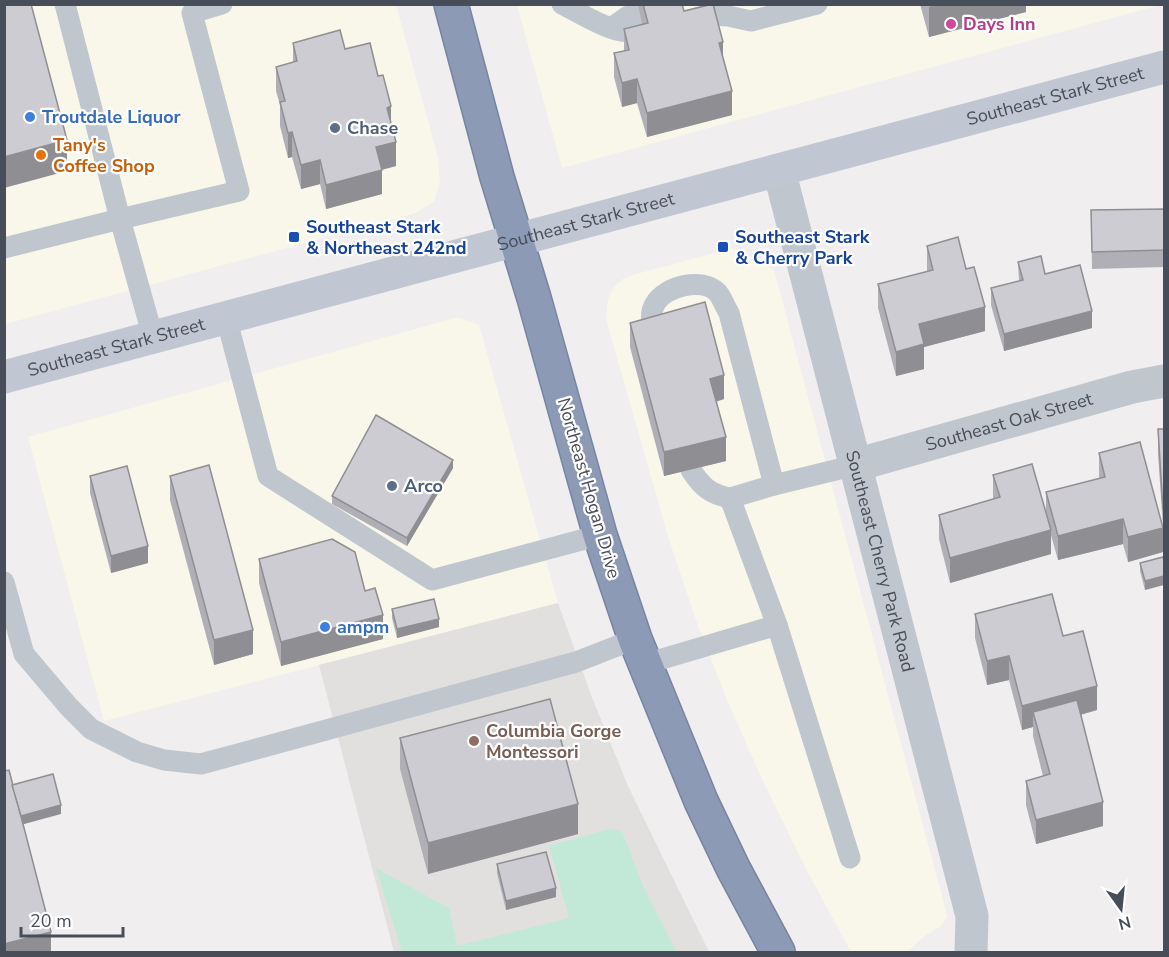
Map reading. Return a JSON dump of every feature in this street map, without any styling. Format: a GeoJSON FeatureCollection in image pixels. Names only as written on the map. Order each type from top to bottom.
{"type":"FeatureCollection","features":[{"type":"Feature","properties":{"kind":"highway","name":"Northeast Hogan Drive"},"geometry":{"type":"LineString","coordinates":[[451,4],[600,535],[640,652],[701,801],[733,868],[778,952]]}},
{"type":"Feature","properties":{"kind":"main road","name":"Southeast Stark Street"},"geometry":{"type":"LineString","coordinates":[[4,377],[1164,67]]}},
{"type":"Feature","properties":{"kind":"street","name":"Southeast Cherry Park Road"},"geometry":{"type":"LineString","coordinates":[[779,170],[972,916],[971,952]]}},
{"type":"Feature","properties":{"kind":"street","name":"Southeast Oak Street"},"geometry":{"type":"LineString","coordinates":[[855,465],[1132,387],[1164,381]]}},
{"type":"Feature","properties":{"kind":"lane"},"geometry":{"type":"LineString","coordinates":[[65,4],[153,337]]}},
{"type":"Feature","properties":{"kind":"lane"},"geometry":{"type":"LineString","coordinates":[[4,248],[240,191],[192,13],[222,4]]}},
{"type":"Feature","properties":{"kind":"lane"},"geometry":{"type":"LineString","coordinates":[[562,4],[611,28],[628,16],[642,23]]}},
{"type":"Feature","properties":{"kind":"lane"},"geometry":{"type":"LineString","coordinates":[[686,10],[728,15],[751,21],[817,4]]}},
{"type":"Feature","properties":{"kind":"lane"},"geometry":{"type":"LineString","coordinates":[[656,340],[651,319],[655,304],[668,291],[699,284],[717,292],[729,313],[774,485]]}},
{"type":"Feature","properties":{"kind":"lane"},"geometry":{"type":"LineString","coordinates":[[226,317],[268,476],[432,580],[600,535]]}},
{"type":"Feature","properties":{"kind":"lane"},"geometry":{"type":"LineString","coordinates":[[691,470],[698,482],[714,494],[730,498],[855,465]]}},
{"type":"Feature","properties":{"kind":"lane"},"geometry":{"type":"LineString","coordinates":[[730,498],[777,626],[850,858]]}},
{"type":"Feature","properties":{"kind":"lane"},"geometry":{"type":"LineString","coordinates":[[4,582],[10,622],[24,654],[69,707],[92,729],[138,752],[164,760],[201,764],[576,662],[777,626]]}},
{"type":"Feature","properties":{"kind":"shaded area"},"geometry":{"type":"Polygon","coordinates":[[[1164,4],[562,168],[517,5],[1164,4]]]}},
{"type":"Feature","properties":{"kind":"shaded area"},"geometry":{"type":"Polygon","coordinates":[[[5,5],[396,5],[438,157],[440,182],[434,202],[413,214],[5,324],[5,5]]]}},
{"type":"Feature","properties":{"kind":"shaded area"},"geometry":{"type":"Polygon","coordinates":[[[733,248],[774,270],[946,911],[947,917],[941,926],[926,935],[907,952],[851,952],[807,871],[762,779],[727,700],[696,620],[669,540],[606,319],[608,299],[614,287],[623,279],[733,248]]]}},
{"type":"Feature","properties":{"kind":"shaded area"},"geometry":{"type":"Polygon","coordinates":[[[458,317],[479,325],[558,603],[104,721],[28,437],[458,317]]]}},
{"type":"Feature","properties":{"kind":"shaded area","name":"Columbia Gorge Montessori"},"geometry":{"type":"Polygon","coordinates":[[[558,603],[591,695],[628,786],[709,952],[394,952],[319,665],[558,603]]]}},
{"type":"Feature","properties":{"kind":"green space"},"geometry":{"type":"Polygon","coordinates":[[[610,829],[618,830],[623,834],[644,888],[676,951],[402,952],[376,868],[449,908],[457,946],[569,918],[549,846],[610,829]]]}},
{"type":"Feature","properties":{"kind":"building"},"geometry":{"type":"Polygon","coordinates":[[[4,4],[31,4],[67,140],[4,157],[4,4]]]}},
{"type":"Feature","properties":{"kind":"building"},"geometry":{"type":"Polygon","coordinates":[[[643,4],[682,4],[684,11],[713,4],[723,42],[719,43],[732,91],[647,113],[637,79],[622,83],[614,53],[629,50],[624,29],[648,23],[643,4]]]}},
{"type":"Feature","properties":{"kind":"building"},"geometry":{"type":"Polygon","coordinates":[[[340,30],[345,49],[370,43],[378,76],[383,75],[391,106],[387,108],[396,142],[376,147],[382,170],[326,185],[320,160],[301,165],[292,132],[288,133],[280,102],[285,101],[276,67],[297,61],[293,43],[340,30]]]}},
{"type":"Feature","properties":{"kind":"building"},"geometry":{"type":"Polygon","coordinates":[[[1164,209],[1164,250],[1092,252],[1091,210],[1164,209]]]}},
{"type":"Feature","properties":{"kind":"building"},"geometry":{"type":"Polygon","coordinates":[[[958,237],[966,269],[974,267],[985,307],[919,324],[924,344],[896,352],[878,284],[933,270],[927,246],[958,237]]]}},
{"type":"Feature","properties":{"kind":"building"},"geometry":{"type":"Polygon","coordinates":[[[1041,256],[1045,274],[1080,265],[1092,311],[1004,334],[991,288],[1023,280],[1018,262],[1041,256]]]}},
{"type":"Feature","properties":{"kind":"building"},"geometry":{"type":"Polygon","coordinates":[[[705,302],[724,375],[710,379],[726,437],[664,452],[630,323],[705,302]]]}},
{"type":"Feature","properties":{"kind":"building","name":"Arco"},"geometry":{"type":"Polygon","coordinates":[[[376,415],[453,460],[407,538],[332,496],[376,415]]]}},
{"type":"Feature","properties":{"kind":"building"},"geometry":{"type":"Polygon","coordinates":[[[1158,429],[1164,429],[1164,509],[1163,509],[1158,429]]]}},
{"type":"Feature","properties":{"kind":"building"},"geometry":{"type":"Polygon","coordinates":[[[1140,442],[1163,528],[1128,537],[1123,519],[1058,536],[1046,492],[1105,477],[1099,453],[1140,442]]]}},
{"type":"Feature","properties":{"kind":"building"},"geometry":{"type":"Polygon","coordinates":[[[1032,464],[1051,530],[950,558],[939,515],[1000,497],[993,475],[1032,464]]]}},
{"type":"Feature","properties":{"kind":"building"},"geometry":{"type":"Polygon","coordinates":[[[209,465],[253,630],[214,640],[170,476],[209,465]]]}},
{"type":"Feature","properties":{"kind":"building"},"geometry":{"type":"Polygon","coordinates":[[[127,466],[148,546],[111,556],[90,476],[127,466]]]}},
{"type":"Feature","properties":{"kind":"building","name":"ampm"},"geometry":{"type":"Polygon","coordinates":[[[332,539],[355,552],[365,591],[375,588],[383,615],[281,642],[259,559],[332,539]]]}},
{"type":"Feature","properties":{"kind":"building"},"geometry":{"type":"Polygon","coordinates":[[[1163,557],[1164,576],[1145,581],[1140,563],[1163,557]]]}},
{"type":"Feature","properties":{"kind":"building"},"geometry":{"type":"Polygon","coordinates":[[[1052,594],[1063,636],[1083,631],[1097,686],[1022,706],[1009,656],[987,661],[975,614],[1052,594]]]}},
{"type":"Feature","properties":{"kind":"building"},"geometry":{"type":"Polygon","coordinates":[[[434,599],[439,619],[397,629],[392,609],[434,599]]]}},
{"type":"Feature","properties":{"kind":"building"},"geometry":{"type":"Polygon","coordinates":[[[550,699],[578,804],[428,843],[400,738],[550,699]]]}},
{"type":"Feature","properties":{"kind":"building"},"geometry":{"type":"Polygon","coordinates":[[[1077,700],[1103,802],[1036,820],[1026,781],[1050,774],[1033,712],[1077,700]]]}},
{"type":"Feature","properties":{"kind":"building"},"geometry":{"type":"Polygon","coordinates":[[[9,770],[51,932],[4,944],[4,771],[9,770]]]}},
{"type":"Feature","properties":{"kind":"building"},"geometry":{"type":"Polygon","coordinates":[[[53,774],[61,805],[21,816],[12,785],[53,774]]]}},
{"type":"Feature","properties":{"kind":"building"},"geometry":{"type":"Polygon","coordinates":[[[546,852],[556,888],[506,901],[497,864],[546,852]]]}},
{"type":"Feature","properties":{"kind":"place","name":"Days Inn"},"geometry":{"type":"Point","coordinates":[951,24]}},
{"type":"Feature","properties":{"kind":"place","name":"Troutdale Liquor"},"geometry":{"type":"Point","coordinates":[30,117]}},
{"type":"Feature","properties":{"kind":"place","name":"Chase"},"geometry":{"type":"Point","coordinates":[335,128]}},
{"type":"Feature","properties":{"kind":"place","name":"Tany's Coffee Shop"},"geometry":{"type":"Point","coordinates":[41,155]}},
{"type":"Feature","properties":{"kind":"place","name":"Southeast Stark & Northeast 242nd"},"geometry":{"type":"Point","coordinates":[294,237]}},
{"type":"Feature","properties":{"kind":"place","name":"Southeast Stark & Cherry Park"},"geometry":{"type":"Point","coordinates":[723,247]}},
{"type":"Feature","properties":{"kind":"place","name":"Arco"},"geometry":{"type":"Point","coordinates":[392,486]}},
{"type":"Feature","properties":{"kind":"place","name":"ampm"},"geometry":{"type":"Point","coordinates":[325,627]}},
{"type":"Feature","properties":{"kind":"place","name":"Columbia Gorge Montessori"},"geometry":{"type":"Point","coordinates":[474,741]}}]}
